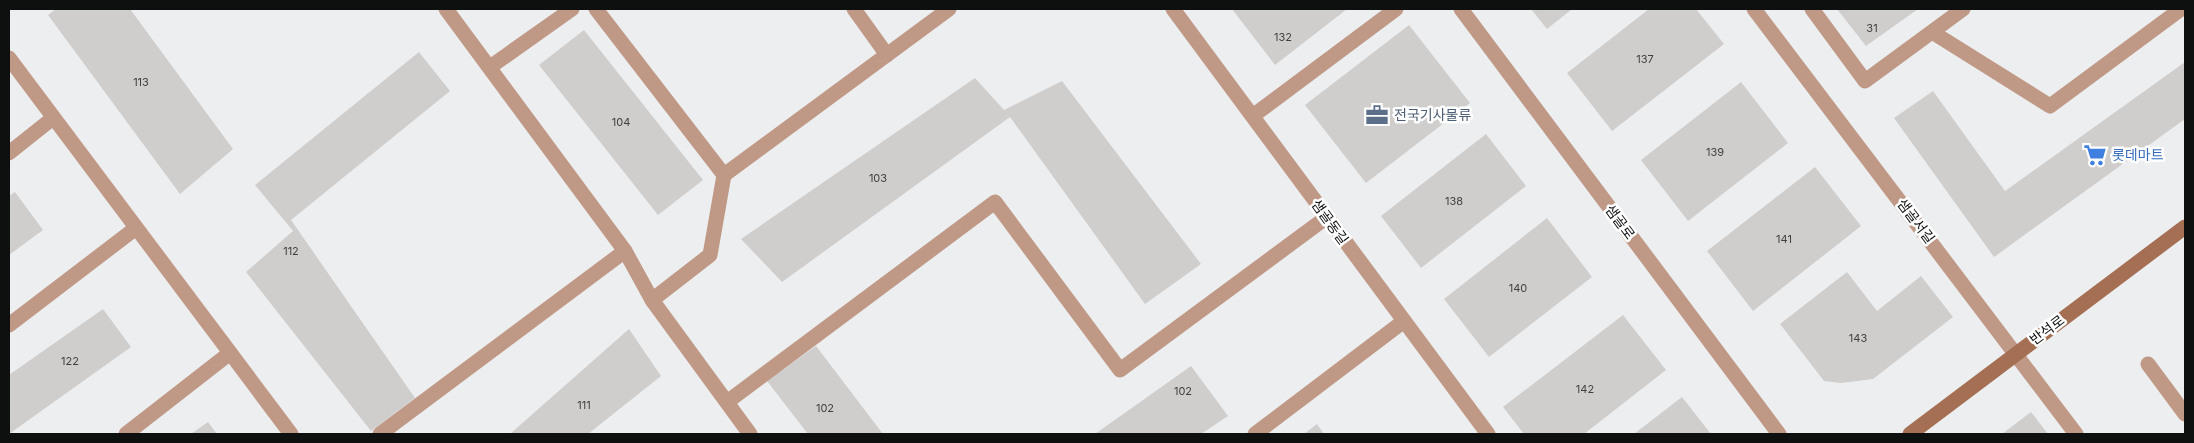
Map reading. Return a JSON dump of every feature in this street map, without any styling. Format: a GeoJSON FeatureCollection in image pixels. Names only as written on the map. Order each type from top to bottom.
{"type":"FeatureCollection","features":[{"type":"Feature","properties":{"kind":"street"},"geometry":{"type":"LineString","coordinates":[[446,9],[624,251],[652,300],[750,434]]}},
{"type":"Feature","properties":{"kind":"street"},"geometry":{"type":"LineString","coordinates":[[490,67],[572,9]]}},
{"type":"Feature","properties":{"kind":"street"},"geometry":{"type":"LineString","coordinates":[[596,9],[724,175]]}},
{"type":"Feature","properties":{"kind":"street"},"geometry":{"type":"LineString","coordinates":[[854,9],[887,55]]}},
{"type":"Feature","properties":{"kind":"street"},"geometry":{"type":"LineString","coordinates":[[652,300],[710,255],[724,175],[949,9]]}},
{"type":"Feature","properties":{"kind":"street","name":"샘골동길"},"geometry":{"type":"LineString","coordinates":[[1173,9],[1254,115],[1488,434]]}},
{"type":"Feature","properties":{"kind":"street"},"geometry":{"type":"LineString","coordinates":[[1254,115],[1396,9]]}},
{"type":"Feature","properties":{"kind":"street","name":"샘골로"},"geometry":{"type":"LineString","coordinates":[[1461,9],[1779,434]]}},
{"type":"Feature","properties":{"kind":"street","name":"샘골서길"},"geometry":{"type":"LineString","coordinates":[[1754,9],[2076,434]]}},
{"type":"Feature","properties":{"kind":"street"},"geometry":{"type":"LineString","coordinates":[[1812,9],[1865,81],[1963,9]]}},
{"type":"Feature","properties":{"kind":"street"},"geometry":{"type":"LineString","coordinates":[[1932,32],[2050,106],[2181,9]]}},
{"type":"Feature","properties":{"kind":"street"},"geometry":{"type":"LineString","coordinates":[[9,58],[291,434]]}},
{"type":"Feature","properties":{"kind":"street"},"geometry":{"type":"LineString","coordinates":[[9,153],[54,118]]}},
{"type":"Feature","properties":{"kind":"street"},"geometry":{"type":"LineString","coordinates":[[727,402],[995,202],[1120,370],[1327,217]]}},
{"type":"Feature","properties":{"kind":"street","name":"반석로"},"geometry":{"type":"LineString","coordinates":[[1910,434],[2185,227]]}},
{"type":"Feature","properties":{"kind":"street"},"geometry":{"type":"LineString","coordinates":[[9,325],[136,228]]}},
{"type":"Feature","properties":{"kind":"street"},"geometry":{"type":"LineString","coordinates":[[380,434],[624,251]]}},
{"type":"Feature","properties":{"kind":"street"},"geometry":{"type":"LineString","coordinates":[[1255,434],[1404,321]]}},
{"type":"Feature","properties":{"kind":"street"},"geometry":{"type":"LineString","coordinates":[[126,434],[230,353]]}},
{"type":"Feature","properties":{"kind":"street"},"geometry":{"type":"LineString","coordinates":[[2148,364],[2185,414]]}},
{"type":"Feature","properties":{"kind":"building"},"geometry":{"type":"Polygon","coordinates":[[[56,9],[130,9],[233,149],[180,194],[48,15],[56,9]]]}},
{"type":"Feature","properties":{"kind":"building"},"geometry":{"type":"Polygon","coordinates":[[[1232,9],[1347,9],[1275,65],[1232,9]]]}},
{"type":"Feature","properties":{"kind":"building"},"geometry":{"type":"Polygon","coordinates":[[[1531,9],[1572,9],[1547,29],[1531,9]]]}},
{"type":"Feature","properties":{"kind":"building"},"geometry":{"type":"Polygon","coordinates":[[[1649,9],[1696,9],[1724,44],[1612,131],[1567,73],[1649,9]]]}},
{"type":"Feature","properties":{"kind":"building"},"geometry":{"type":"Polygon","coordinates":[[[1837,9],[1918,9],[1866,46],[1837,9]]]}},
{"type":"Feature","properties":{"kind":"building"},"geometry":{"type":"Polygon","coordinates":[[[1409,25],[1470,103],[1366,183],[1305,105],[1409,25]]]}},
{"type":"Feature","properties":{"kind":"building"},"geometry":{"type":"Polygon","coordinates":[[[584,30],[703,180],[658,215],[539,65],[584,30]]]}},
{"type":"Feature","properties":{"kind":"building"},"geometry":{"type":"Polygon","coordinates":[[[419,52],[450,91],[291,220],[415,398],[371,431],[246,272],[293,231],[255,185],[419,52]]]}},
{"type":"Feature","properties":{"kind":"building","name":"롯데마트"},"geometry":{"type":"Polygon","coordinates":[[[2185,62],[2185,119],[1994,257],[1894,118],[1933,91],[2005,191],[2185,62]]]}},
{"type":"Feature","properties":{"kind":"building"},"geometry":{"type":"Polygon","coordinates":[[[975,78],[1004,110],[1062,81],[1201,264],[1145,304],[1010,117],[782,282],[741,239],[975,78]]]}},
{"type":"Feature","properties":{"kind":"building"},"geometry":{"type":"Polygon","coordinates":[[[1741,82],[1788,143],[1688,221],[1641,160],[1741,82]]]}},
{"type":"Feature","properties":{"kind":"building"},"geometry":{"type":"Polygon","coordinates":[[[1486,134],[1526,186],[1421,268],[1381,216],[1486,134]]]}},
{"type":"Feature","properties":{"kind":"building"},"geometry":{"type":"Polygon","coordinates":[[[1815,167],[1861,226],[1753,311],[1707,251],[1815,167]]]}},
{"type":"Feature","properties":{"kind":"building"},"geometry":{"type":"Polygon","coordinates":[[[15,192],[43,230],[9,255],[9,196],[15,192]]]}},
{"type":"Feature","properties":{"kind":"building"},"geometry":{"type":"Polygon","coordinates":[[[1547,218],[1592,277],[1489,357],[1444,299],[1547,218]]]}},
{"type":"Feature","properties":{"kind":"building"},"geometry":{"type":"Polygon","coordinates":[[[1847,272],[1877,311],[1921,276],[1953,317],[1873,379],[1841,383],[1824,381],[1780,324],[1847,272]]]}},
{"type":"Feature","properties":{"kind":"building"},"geometry":{"type":"Polygon","coordinates":[[[103,309],[131,347],[9,434],[9,375],[103,309]]]}},
{"type":"Feature","properties":{"kind":"building"},"geometry":{"type":"Polygon","coordinates":[[[1623,315],[1666,370],[1584,434],[1524,434],[1503,407],[1623,315]]]}},
{"type":"Feature","properties":{"kind":"building"},"geometry":{"type":"Polygon","coordinates":[[[629,329],[661,376],[588,434],[510,434],[629,329]]]}},
{"type":"Feature","properties":{"kind":"building"},"geometry":{"type":"Polygon","coordinates":[[[816,346],[883,434],[808,434],[767,381],[816,346]]]}},
{"type":"Feature","properties":{"kind":"building"},"geometry":{"type":"Polygon","coordinates":[[[1191,366],[1228,416],[1201,434],[1095,434],[1191,366]]]}},
{"type":"Feature","properties":{"kind":"building"},"geometry":{"type":"Polygon","coordinates":[[[1682,397],[1711,434],[1634,434],[1682,397]]]}},
{"type":"Feature","properties":{"kind":"building"},"geometry":{"type":"Polygon","coordinates":[[[2031,412],[2048,434],[2002,434],[2031,412]]]}},
{"type":"Feature","properties":{"kind":"building"},"geometry":{"type":"Polygon","coordinates":[[[208,422],[217,434],[191,434],[208,422]]]}},
{"type":"Feature","properties":{"kind":"building"},"geometry":{"type":"Polygon","coordinates":[[[1317,424],[1324,434],[1304,434],[1317,424]]]}},
{"type":"Feature","properties":{"kind":"place","name":"전국기사물류"},"geometry":{"type":"Point","coordinates":[1377,115]}},
{"type":"Feature","properties":{"kind":"place","name":"롯데마트"},"geometry":{"type":"Point","coordinates":[2095,155]}}]}
